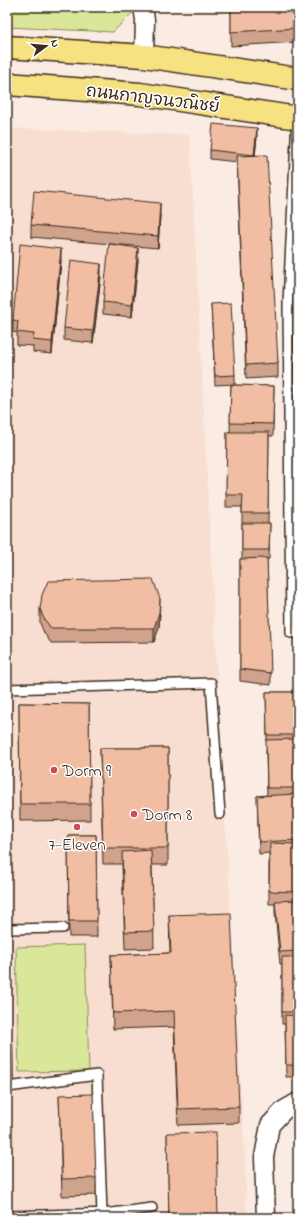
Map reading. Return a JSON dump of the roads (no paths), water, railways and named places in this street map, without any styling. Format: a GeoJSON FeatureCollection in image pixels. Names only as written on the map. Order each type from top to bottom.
{"type":"FeatureCollection","features":[{"type":"Feature","properties":{"kind":"main road"},"geometry":{"type":"LineString","coordinates":[[7,47],[144,56],[298,79]]}},
{"type":"Feature","properties":{"kind":"main road","name":"ถนนกาญจนวณิชย์"},"geometry":{"type":"LineString","coordinates":[[7,84],[140,94],[297,118]]}},
{"type":"Feature","properties":{"kind":"street"},"geometry":{"type":"LineString","coordinates":[[143,7],[145,20],[144,56]]}},
{"type":"Feature","properties":{"kind":"street"},"geometry":{"type":"LineString","coordinates":[[266,1218],[264,1157],[270,1125],[284,1110],[298,1102]]}},
{"type":"Feature","properties":{"kind":"lane"},"geometry":{"type":"LineString","coordinates":[[297,118],[288,303],[294,514],[291,634],[298,633]]}},
{"type":"Feature","properties":{"kind":"lane"},"geometry":{"type":"LineString","coordinates":[[7,689],[211,683],[220,814]]}},
{"type":"Feature","properties":{"kind":"lane"},"geometry":{"type":"LineString","coordinates":[[7,929],[62,928]]}},
{"type":"Feature","properties":{"kind":"lane"},"geometry":{"type":"LineString","coordinates":[[7,1046],[8,1087],[97,1075],[102,1213]]}},
{"type":"Feature","properties":{"kind":"lane"},"geometry":{"type":"LineString","coordinates":[[7,1216],[102,1213],[152,1208]]}},
{"type":"Feature","properties":{"kind":"place","name":"Dorm 9"},"geometry":{"type":"Point","coordinates":[54,770]}},
{"type":"Feature","properties":{"kind":"place","name":"Dorm 8"},"geometry":{"type":"Point","coordinates":[134,814]}},
{"type":"Feature","properties":{"kind":"place","name":"7-Eleven"},"geometry":{"type":"Point","coordinates":[77,827]}}]}
